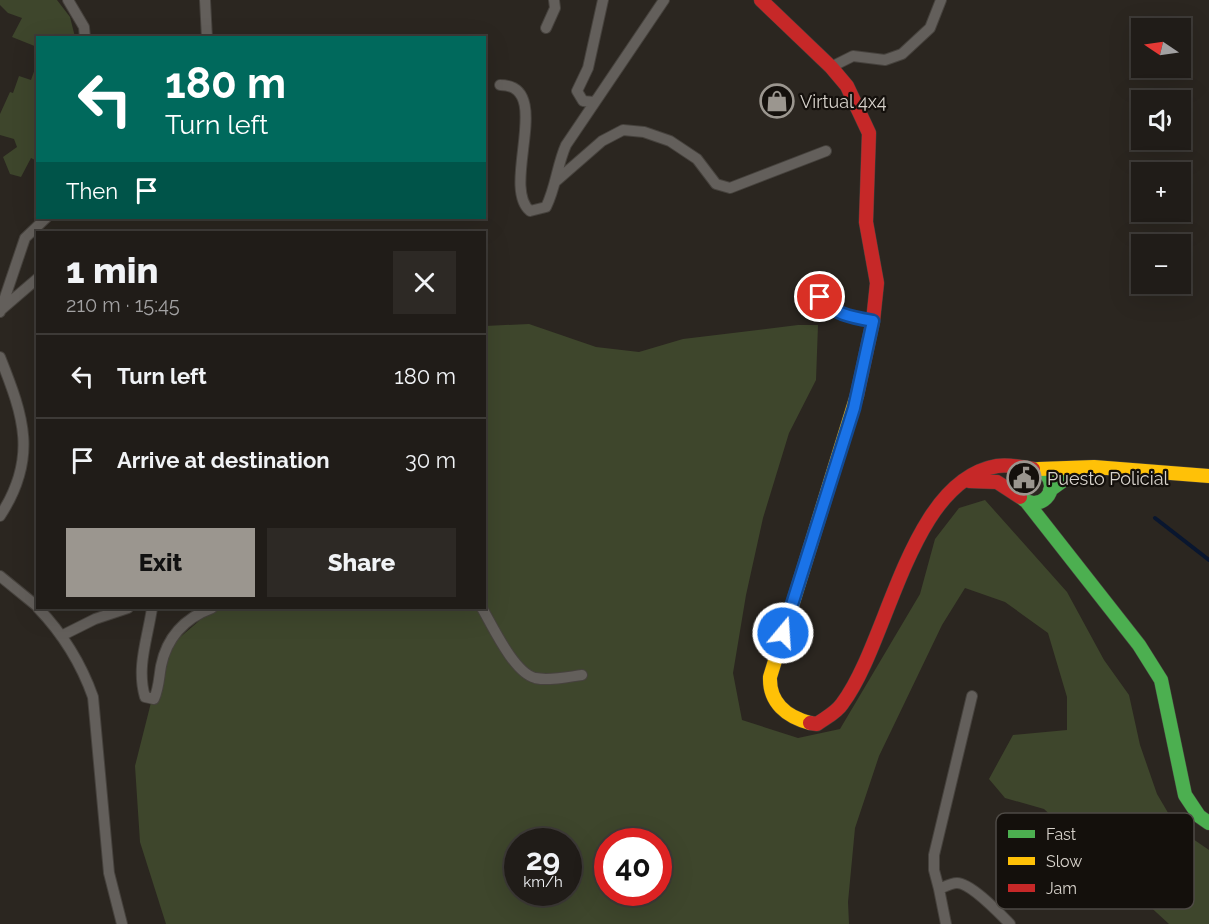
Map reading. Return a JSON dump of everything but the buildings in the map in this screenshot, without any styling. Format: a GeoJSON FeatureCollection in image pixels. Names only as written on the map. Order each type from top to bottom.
{"type":"FeatureCollection","features":[{"type":"Feature","properties":{"kind":"street"},"geometry":{"type":"LineString","coordinates":[[68,0],[84,27],[85,36]]}},
{"type":"Feature","properties":{"kind":"street"},"geometry":{"type":"LineString","coordinates":[[205,0],[207,36]]}},
{"type":"Feature","properties":{"kind":"street"},"geometry":{"type":"LineString","coordinates":[[546,28],[555,8],[554,0]]}},
{"type":"Feature","properties":{"kind":"street"},"geometry":{"type":"LineString","coordinates":[[594,102],[583,101],[577,91],[588,68],[603,0]]}},
{"type":"Feature","properties":{"kind":"street"},"geometry":{"type":"LineString","coordinates":[[500,85],[511,85],[519,89],[524,101],[526,122],[520,191],[524,206],[530,211],[546,207],[553,194],[558,162],[566,145],[664,0]]}},
{"type":"Feature","properties":{"kind":"street"},"geometry":{"type":"LineString","coordinates":[[761,0],[831,66],[847,86],[869,133],[866,222],[876,283],[873,321],[854,408],[776,653],[770,685],[782,710],[799,722],[817,724],[841,705],[867,663],[915,543],[936,506],[963,482],[992,466],[1036,469],[1073,466],[1209,476]]}},
{"type":"Feature","properties":{"kind":"street"},"geometry":{"type":"LineString","coordinates":[[831,66],[853,56],[885,60],[902,54],[930,28],[942,0]]}},
{"type":"Feature","properties":{"kind":"street"},"geometry":{"type":"LineString","coordinates":[[555,182],[602,141],[623,130],[644,132],[670,141],[697,159],[716,183],[730,188],[826,151]]}},
{"type":"Feature","properties":{"kind":"street"},"geometry":{"type":"LineString","coordinates":[[1,310],[17,255],[25,238],[45,219]]}},
{"type":"Feature","properties":{"kind":"street"},"geometry":{"type":"LineString","coordinates":[[817,278],[820,297],[825,304],[851,317],[873,321]]}},
{"type":"Feature","properties":{"kind":"street"},"geometry":{"type":"LineString","coordinates":[[1,310],[36,280]]}},
{"type":"Feature","properties":{"kind":"street"},"geometry":{"type":"LineString","coordinates":[[0,357],[17,406],[26,444],[15,490],[0,516]]}},
{"type":"Feature","properties":{"kind":"street"},"geometry":{"type":"LineString","coordinates":[[1045,528],[1048,476],[1036,469],[1024,472],[1018,480],[1017,490],[1045,528],[1139,645],[1161,680],[1185,795],[1199,816],[1209,823]]}},
{"type":"Feature","properties":{"kind":"street"},"geometry":{"type":"LineString","coordinates":[[963,482],[993,479],[1007,485],[1024,500],[1037,502],[1068,477],[1105,469]]}},
{"type":"Feature","properties":{"kind":"street"},"geometry":{"type":"LineString","coordinates":[[0,576],[36,605]]}},
{"type":"Feature","properties":{"kind":"street"},"geometry":{"type":"LineString","coordinates":[[40,609],[62,636],[84,673],[93,698],[109,873],[123,924]]}},
{"type":"Feature","properties":{"kind":"street"},"geometry":{"type":"LineString","coordinates":[[62,636],[95,619],[125,609]]}},
{"type":"Feature","properties":{"kind":"street"},"geometry":{"type":"LineString","coordinates":[[152,609],[141,663],[141,687],[145,697],[154,699],[164,656],[174,636],[187,621],[210,609]]}},
{"type":"Feature","properties":{"kind":"street"},"geometry":{"type":"LineString","coordinates":[[483,609],[512,658],[526,674],[533,678],[555,679],[582,675]]}},
{"type":"Feature","properties":{"kind":"street"},"geometry":{"type":"LineString","coordinates":[[946,924],[934,870],[934,855],[972,696]]}},
{"type":"Feature","properties":{"kind":"street"},"geometry":{"type":"LineString","coordinates":[[939,889],[955,882],[962,884],[999,912],[1010,924]]}},
{"type":"Feature","properties":{"kind":"green space"},"geometry":{"type":"Polygon","coordinates":[[[0,0],[57,0],[70,17],[75,36],[36,36],[36,47],[12,37],[22,18],[8,13],[0,5],[0,0]]]}},
{"type":"Feature","properties":{"kind":"green space"},"geometry":{"type":"Polygon","coordinates":[[[36,66],[36,160],[31,158],[21,177],[10,174],[3,157],[17,147],[14,139],[0,135],[0,114],[10,92],[13,93],[19,76],[31,80],[36,66]]]}},
{"type":"Feature","properties":{"kind":"green space"},"geometry":{"type":"Polygon","coordinates":[[[529,324],[596,347],[639,352],[683,339],[798,325],[818,325],[816,380],[789,433],[763,518],[746,595],[733,673],[742,720],[798,738],[840,729],[920,594],[935,539],[959,508],[985,500],[1067,592],[1104,660],[1129,695],[1140,745],[1157,794],[1168,813],[1048,813],[1044,809],[1005,798],[989,779],[1013,735],[1067,730],[1067,697],[1048,633],[1005,602],[965,588],[942,625],[879,756],[855,828],[848,902],[849,924],[166,924],[140,842],[135,766],[164,651],[213,609],[486,609],[486,326],[529,324]]]}},
{"type":"Feature","properties":{"kind":"green space"},"geometry":{"type":"Polygon","coordinates":[[[1194,840],[1209,850],[1209,924],[1169,924],[1153,909],[1194,909],[1194,840]]]}},
{"type":"Feature","properties":{"kind":"waterway"},"geometry":{"type":"LineString","coordinates":[[1155,518],[1209,560]]}},
{"type":"Feature","properties":{"kind":"traffic: fast"},"geometry":{"type":"LineString","coordinates":[[1034,469],[1046,474],[1051,486],[1046,498],[1034,503],[1022,498],[1017,486],[1022,474],[1034,469]]}},
{"type":"Feature","properties":{"kind":"traffic: fast"},"geometry":{"type":"LineString","coordinates":[[1050,490],[1068,477],[1088,474]]}},
{"type":"Feature","properties":{"kind":"traffic: fast"},"geometry":{"type":"LineString","coordinates":[[1026,501],[1139,645],[1161,680],[1185,795],[1199,816],[1209,823]]}},
{"type":"Feature","properties":{"kind":"traffic: slow"},"geometry":{"type":"LineString","coordinates":[[810,723],[794,717],[781,708],[770,686],[770,677],[857,395]]}},
{"type":"Feature","properties":{"kind":"traffic: slow"},"geometry":{"type":"LineString","coordinates":[[1039,469],[1094,467],[1209,476]]}},
{"type":"Feature","properties":{"kind":"traffic: jam"},"geometry":{"type":"LineString","coordinates":[[761,0],[831,67],[847,86],[869,133],[866,222],[877,283],[873,321],[857,395]]}},
{"type":"Feature","properties":{"kind":"traffic: jam"},"geometry":{"type":"LineString","coordinates":[[810,723],[817,724],[837,710],[859,677],[904,567],[922,532],[942,501],[967,478],[997,466],[1033,469]]}},
{"type":"Feature","properties":{"kind":"traffic: jam"},"geometry":{"type":"LineString","coordinates":[[969,481],[997,482],[1020,497]]}},
{"type":"Feature","properties":{"kind":"place","name":"Virtual 4x4"},"geometry":{"type":"Point","coordinates":[777,101]}},
{"type":"Feature","properties":{"kind":"place","name":"Puesto Policial"},"geometry":{"type":"Point","coordinates":[1024,478]}},
{"type":"Feature","properties":{"kind":"route"},"geometry":{"type":"LineString","coordinates":[[783,633],[854,408],[865,368],[873,321],[851,317],[825,304],[820,297]]}}]}
